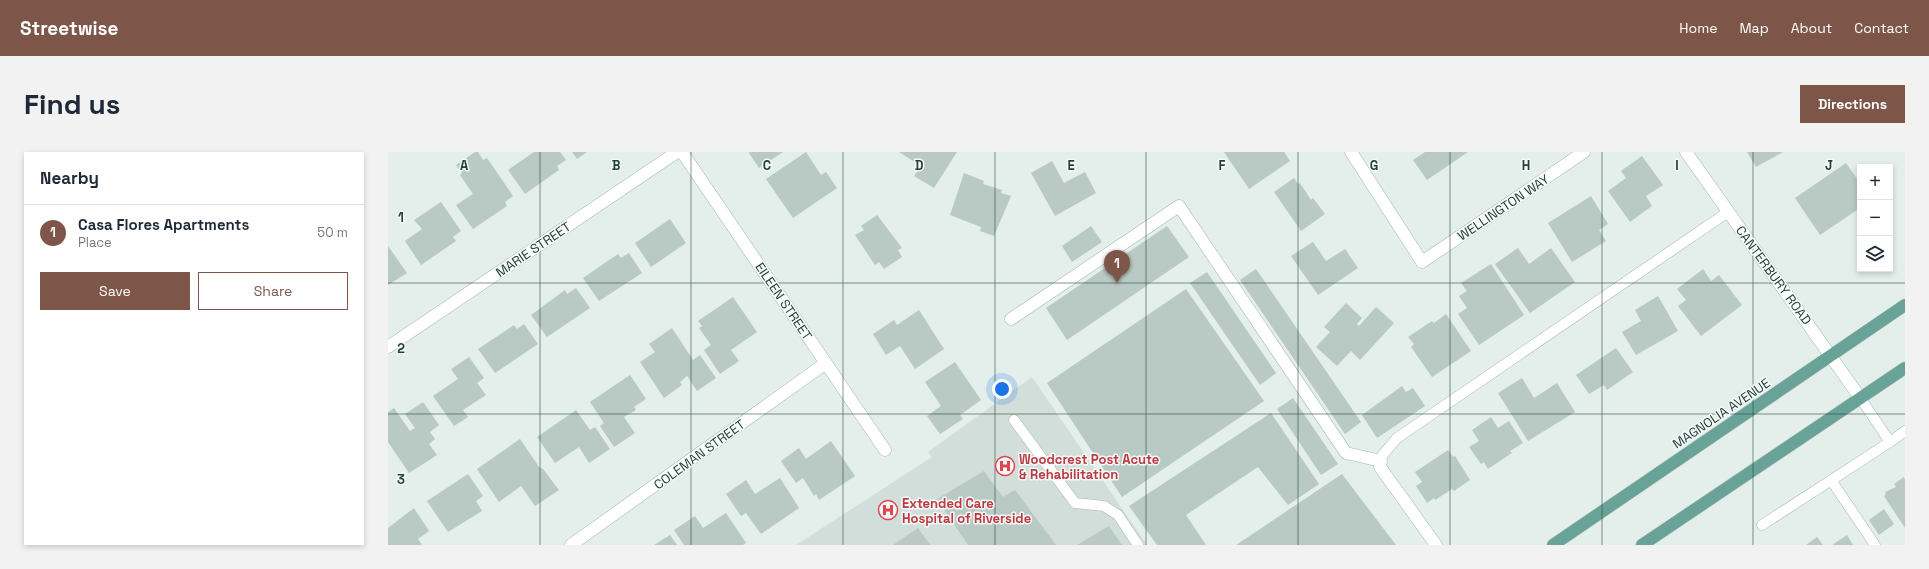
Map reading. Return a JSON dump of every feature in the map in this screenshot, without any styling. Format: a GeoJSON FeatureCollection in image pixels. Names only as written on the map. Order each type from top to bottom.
{"type":"FeatureCollection","features":[{"type":"Feature","properties":{"kind":"main road","name":"MAGNOLIA AVENUE"},"geometry":{"type":"LineString","coordinates":[[1553,545],[1905,305]]}},
{"type":"Feature","properties":{"kind":"main road"},"geometry":{"type":"LineString","coordinates":[[1642,545],[1905,368]]}},
{"type":"Feature","properties":{"kind":"street","name":"MARIE STREET"},"geometry":{"type":"LineString","coordinates":[[388,347],[677,152]]}},
{"type":"Feature","properties":{"kind":"street","name":"EILEEN STREET"},"geometry":{"type":"LineString","coordinates":[[682,152],[885,450]]}},
{"type":"Feature","properties":{"kind":"street","name":"WELLINGTON WAY"},"geometry":{"type":"LineString","coordinates":[[1351,152],[1422,262],[1584,152]]}},
{"type":"Feature","properties":{"kind":"street","name":"CANTERBURY ROAD"},"geometry":{"type":"LineString","coordinates":[[1686,152],[1861,399]]}},
{"type":"Feature","properties":{"kind":"street"},"geometry":{"type":"LineString","coordinates":[[1011,319],[1179,206],[1346,453],[1381,461],[1380,468],[1436,545]]}},
{"type":"Feature","properties":{"kind":"street","name":"COLEMAN STREET"},"geometry":{"type":"LineString","coordinates":[[571,545],[826,363]]}},
{"type":"Feature","properties":{"kind":"lane"},"geometry":{"type":"LineString","coordinates":[[1381,461],[1382,457],[1397,438],[1728,212]]}},
{"type":"Feature","properties":{"kind":"lane"},"geometry":{"type":"LineString","coordinates":[[1861,399],[1890,442]]}},
{"type":"Feature","properties":{"kind":"lane"},"geometry":{"type":"LineString","coordinates":[[1014,420],[1075,503],[1104,506],[1118,515],[1138,545]]}},
{"type":"Feature","properties":{"kind":"lane"},"geometry":{"type":"LineString","coordinates":[[1762,525],[1905,431]]}},
{"type":"Feature","properties":{"kind":"lane"},"geometry":{"type":"LineString","coordinates":[[1831,480],[1875,545]]}},
{"type":"Feature","properties":{"kind":"shaded area","name":"Woodcrest Post Acute & Rehabilitation"},"geometry":{"type":"Polygon","coordinates":[[[1032,377],[1147,545],[796,545],[932,457],[928,452],[1032,377]]]}},
{"type":"Feature","properties":{"kind":"building"},"geometry":{"type":"Polygon","coordinates":[[[475,152],[478,152],[483,160],[487,158],[513,196],[505,202],[507,206],[473,229],[456,205],[473,194],[460,175],[462,173],[456,165],[475,152]]]}},
{"type":"Feature","properties":{"kind":"building"},"geometry":{"type":"Polygon","coordinates":[[[534,152],[560,152],[566,160],[557,166],[559,170],[525,194],[508,170],[534,152]]]}},
{"type":"Feature","properties":{"kind":"building"},"geometry":{"type":"Polygon","coordinates":[[[572,152],[587,152],[577,159],[572,152]]]}},
{"type":"Feature","properties":{"kind":"building"},"geometry":{"type":"Polygon","coordinates":[[[783,152],[759,168],[749,153],[783,152]]]}},
{"type":"Feature","properties":{"kind":"building"},"geometry":{"type":"Polygon","coordinates":[[[806,152],[821,175],[826,172],[837,188],[793,218],[766,179],[806,152]]]}},
{"type":"Feature","properties":{"kind":"building"},"geometry":{"type":"Polygon","coordinates":[[[899,152],[957,152],[934,188],[914,176],[921,166],[899,152]]]}},
{"type":"Feature","properties":{"kind":"building"},"geometry":{"type":"Polygon","coordinates":[[[1224,152],[1284,152],[1290,161],[1249,189],[1224,152]]]}},
{"type":"Feature","properties":{"kind":"building"},"geometry":{"type":"Polygon","coordinates":[[[1425,152],[1468,152],[1427,180],[1413,160],[1425,152]]]}},
{"type":"Feature","properties":{"kind":"building"},"geometry":{"type":"Polygon","coordinates":[[[1747,152],[1783,152],[1756,167],[1747,152]]]}},
{"type":"Feature","properties":{"kind":"building"},"geometry":{"type":"Polygon","coordinates":[[[1642,156],[1663,185],[1646,196],[1652,206],[1630,222],[1608,191],[1626,178],[1621,171],[1642,156]]]}},
{"type":"Feature","properties":{"kind":"building"},"geometry":{"type":"Polygon","coordinates":[[[1052,161],[1064,183],[1085,172],[1096,193],[1055,216],[1031,173],[1052,161]]]}},
{"type":"Feature","properties":{"kind":"building"},"geometry":{"type":"Polygon","coordinates":[[[1846,163],[1857,179],[1857,210],[1820,235],[1795,198],[1846,163]]]}},
{"type":"Feature","properties":{"kind":"building"},"geometry":{"type":"Polygon","coordinates":[[[964,173],[984,181],[983,184],[1002,190],[1001,193],[1011,196],[994,236],[980,231],[981,227],[950,215],[964,173]]]}},
{"type":"Feature","properties":{"kind":"building"},"geometry":{"type":"Polygon","coordinates":[[[1294,178],[1298,184],[1300,183],[1311,200],[1313,198],[1325,214],[1301,231],[1274,192],[1294,178]]]}},
{"type":"Feature","properties":{"kind":"building"},"geometry":{"type":"Polygon","coordinates":[[[1591,196],[1608,224],[1599,230],[1606,241],[1572,262],[1548,223],[1591,196]]]}},
{"type":"Feature","properties":{"kind":"building"},"geometry":{"type":"Polygon","coordinates":[[[441,202],[461,231],[453,237],[456,241],[421,265],[405,241],[422,229],[414,220],[441,202]]]}},
{"type":"Feature","properties":{"kind":"building"},"geometry":{"type":"Polygon","coordinates":[[[877,215],[902,248],[898,250],[902,257],[884,269],[879,262],[875,265],[855,235],[864,230],[861,226],[877,215]]]}},
{"type":"Feature","properties":{"kind":"building"},"geometry":{"type":"Polygon","coordinates":[[[670,219],[686,243],[651,267],[635,243],[670,219]]]}},
{"type":"Feature","properties":{"kind":"building"},"geometry":{"type":"Polygon","coordinates":[[[1091,226],[1102,242],[1072,262],[1062,246],[1091,226]]]}},
{"type":"Feature","properties":{"kind":"building"},"geometry":{"type":"Polygon","coordinates":[[[1167,226],[1189,257],[1067,340],[1046,308],[1167,226]]]}},
{"type":"Feature","properties":{"kind":"building"},"geometry":{"type":"Polygon","coordinates":[[[1313,242],[1326,261],[1345,249],[1358,268],[1318,295],[1291,256],[1313,242]]]}},
{"type":"Feature","properties":{"kind":"building"},"geometry":{"type":"Polygon","coordinates":[[[388,246],[407,273],[388,285],[388,246]]]}},
{"type":"Feature","properties":{"kind":"building"},"geometry":{"type":"Polygon","coordinates":[[[1518,248],[1529,264],[1551,248],[1575,282],[1530,313],[1495,264],[1518,248]]]}},
{"type":"Feature","properties":{"kind":"building"},"geometry":{"type":"Polygon","coordinates":[[[629,253],[642,273],[599,301],[583,278],[618,254],[621,258],[629,253]]]}},
{"type":"Feature","properties":{"kind":"building"},"geometry":{"type":"Polygon","coordinates":[[[1491,264],[1524,315],[1479,345],[1458,314],[1467,308],[1459,296],[1467,291],[1461,283],[1491,264]]]}},
{"type":"Feature","properties":{"kind":"building"},"geometry":{"type":"Polygon","coordinates":[[[1256,269],[1361,422],[1345,434],[1240,280],[1256,269]]]}},
{"type":"Feature","properties":{"kind":"building"},"geometry":{"type":"Polygon","coordinates":[[[1703,269],[1711,281],[1719,275],[1742,305],[1701,336],[1678,306],[1686,300],[1677,289],[1703,269]]]}},
{"type":"Feature","properties":{"kind":"building"},"geometry":{"type":"Polygon","coordinates":[[[1207,272],[1276,373],[1260,385],[1190,283],[1207,272]]]}},
{"type":"Feature","properties":{"kind":"building"},"geometry":{"type":"Polygon","coordinates":[[[576,288],[590,308],[547,337],[531,315],[565,290],[567,294],[576,288]]]}},
{"type":"Feature","properties":{"kind":"building"},"geometry":{"type":"Polygon","coordinates":[[[1186,289],[1264,401],[1122,497],[1047,383],[1186,289]]]}},
{"type":"Feature","properties":{"kind":"building"},"geometry":{"type":"Polygon","coordinates":[[[1658,296],[1678,331],[1636,355],[1622,332],[1641,321],[1635,310],[1658,296]]]}},
{"type":"Feature","properties":{"kind":"building"},"geometry":{"type":"Polygon","coordinates":[[[733,297],[757,332],[731,350],[739,361],[720,374],[704,350],[711,345],[699,328],[702,326],[698,321],[733,297]]]}},
{"type":"Feature","properties":{"kind":"building"},"geometry":{"type":"Polygon","coordinates":[[[1346,303],[1362,318],[1357,324],[1359,326],[1376,307],[1394,323],[1360,360],[1351,351],[1337,366],[1316,347],[1330,332],[1324,327],[1346,303]]]}},
{"type":"Feature","properties":{"kind":"building"},"geometry":{"type":"Polygon","coordinates":[[[919,310],[944,349],[915,369],[900,346],[886,355],[873,334],[894,320],[897,325],[919,310]]]}},
{"type":"Feature","properties":{"kind":"building"},"geometry":{"type":"Polygon","coordinates":[[[1446,314],[1471,351],[1432,377],[1411,347],[1414,344],[1408,337],[1432,321],[1434,323],[1446,314]]]}},
{"type":"Feature","properties":{"kind":"building"},"geometry":{"type":"Polygon","coordinates":[[[524,324],[538,344],[495,373],[478,349],[514,325],[517,329],[524,324]]]}},
{"type":"Feature","properties":{"kind":"building"},"geometry":{"type":"Polygon","coordinates":[[[672,328],[693,360],[700,355],[716,378],[697,391],[687,376],[680,382],[682,385],[664,398],[640,362],[655,352],[649,344],[672,328]]]}},
{"type":"Feature","properties":{"kind":"building"},"geometry":{"type":"Polygon","coordinates":[[[1616,348],[1633,372],[1607,390],[1604,385],[1589,394],[1576,375],[1616,348]]]}},
{"type":"Feature","properties":{"kind":"building"},"geometry":{"type":"Polygon","coordinates":[[[469,357],[484,378],[477,383],[486,395],[463,410],[468,417],[454,426],[433,396],[458,379],[451,369],[469,357]]]}},
{"type":"Feature","properties":{"kind":"building"},"geometry":{"type":"Polygon","coordinates":[[[955,362],[981,400],[960,415],[963,419],[940,434],[927,416],[941,406],[925,382],[955,362]]]}},
{"type":"Feature","properties":{"kind":"building"},"geometry":{"type":"Polygon","coordinates":[[[630,375],[646,399],[634,407],[636,410],[624,417],[635,433],[614,447],[600,426],[604,423],[590,402],[630,375]]]}},
{"type":"Feature","properties":{"kind":"building"},"geometry":{"type":"Polygon","coordinates":[[[1522,378],[1534,398],[1557,383],[1575,412],[1528,441],[1498,393],[1522,378]]]}},
{"type":"Feature","properties":{"kind":"building"},"geometry":{"type":"Polygon","coordinates":[[[1402,386],[1406,392],[1413,388],[1425,406],[1377,438],[1362,415],[1402,386]]]}},
{"type":"Feature","properties":{"kind":"building"},"geometry":{"type":"Polygon","coordinates":[[[1293,398],[1338,464],[1321,475],[1277,409],[1293,398]]]}},
{"type":"Feature","properties":{"kind":"building"},"geometry":{"type":"Polygon","coordinates":[[[423,402],[439,425],[430,432],[435,439],[429,444],[437,455],[409,473],[388,442],[388,412],[394,408],[410,431],[415,428],[405,414],[423,402]]]}},
{"type":"Feature","properties":{"kind":"building"},"geometry":{"type":"Polygon","coordinates":[[[576,410],[590,430],[595,427],[610,449],[589,463],[579,447],[555,463],[537,437],[576,410]]]}},
{"type":"Feature","properties":{"kind":"building"},"geometry":{"type":"Polygon","coordinates":[[[1271,413],[1319,484],[1288,505],[1258,467],[1186,515],[1206,545],[1157,545],[1129,506],[1271,413]]]}},
{"type":"Feature","properties":{"kind":"building"},"geometry":{"type":"Polygon","coordinates":[[[1491,417],[1498,428],[1509,421],[1523,443],[1510,451],[1512,453],[1488,469],[1484,462],[1481,464],[1469,447],[1479,441],[1472,430],[1491,417]]]}},
{"type":"Feature","properties":{"kind":"building"},"geometry":{"type":"Polygon","coordinates":[[[520,439],[539,467],[543,469],[559,490],[535,506],[521,486],[499,502],[477,469],[520,439]]]}},
{"type":"Feature","properties":{"kind":"building"},"geometry":{"type":"Polygon","coordinates":[[[831,441],[855,476],[819,500],[816,494],[814,496],[803,478],[796,483],[781,461],[799,448],[806,459],[831,441]]]}},
{"type":"Feature","properties":{"kind":"building"},"geometry":{"type":"Polygon","coordinates":[[[1448,450],[1453,457],[1455,456],[1470,480],[1454,491],[1452,489],[1435,500],[1434,498],[1427,503],[1416,486],[1422,482],[1415,472],[1448,450]]]}},
{"type":"Feature","properties":{"kind":"building"},"geometry":{"type":"Polygon","coordinates":[[[984,471],[1003,497],[1015,490],[1056,545],[968,545],[937,499],[984,471]]]}},
{"type":"Feature","properties":{"kind":"building"},"geometry":{"type":"Polygon","coordinates":[[[468,474],[483,496],[476,501],[482,511],[448,532],[427,501],[468,474]]]}},
{"type":"Feature","properties":{"kind":"building"},"geometry":{"type":"Polygon","coordinates":[[[1342,474],[1396,545],[1236,545],[1342,474]]]}},
{"type":"Feature","properties":{"kind":"building"},"geometry":{"type":"Polygon","coordinates":[[[1904,477],[1905,528],[1884,496],[1886,494],[1885,492],[1896,487],[1894,484],[1904,477]]]}},
{"type":"Feature","properties":{"kind":"building"},"geometry":{"type":"Polygon","coordinates":[[[780,478],[799,508],[761,534],[746,513],[741,516],[726,494],[746,480],[755,494],[780,478]]]}},
{"type":"Feature","properties":{"kind":"building"},"geometry":{"type":"Polygon","coordinates":[[[414,508],[429,531],[418,539],[422,545],[388,545],[388,528],[414,508]]]}},
{"type":"Feature","properties":{"kind":"building"},"geometry":{"type":"Polygon","coordinates":[[[1884,509],[1894,524],[1879,535],[1869,520],[1884,509]]]}},
{"type":"Feature","properties":{"kind":"building"},"geometry":{"type":"Polygon","coordinates":[[[726,513],[746,543],[743,545],[684,545],[674,530],[695,516],[703,528],[726,513]]]}},
{"type":"Feature","properties":{"kind":"building"},"geometry":{"type":"Polygon","coordinates":[[[1109,526],[1122,545],[1077,545],[1109,526]]]}},
{"type":"Feature","properties":{"kind":"building"},"geometry":{"type":"Polygon","coordinates":[[[918,528],[930,545],[893,545],[918,528]]]}},
{"type":"Feature","properties":{"kind":"building"},"geometry":{"type":"Polygon","coordinates":[[[670,535],[677,545],[654,545],[670,535]]]}},
{"type":"Feature","properties":{"kind":"building"},"geometry":{"type":"Polygon","coordinates":[[[1847,535],[1853,545],[1832,545],[1847,535]]]}},
{"type":"Feature","properties":{"kind":"building"},"geometry":{"type":"Polygon","coordinates":[[[1817,537],[1823,545],[1806,545],[1817,537]]]}},
{"type":"Feature","properties":{"kind":"place","name":"Casa Flores Apartments"},"geometry":{"type":"Point","coordinates":[1117,283]}},
{"type":"Feature","properties":{"kind":"place","name":"Woodcrest Post Acute & Rehabilitation"},"geometry":{"type":"Point","coordinates":[1005,466]}},
{"type":"Feature","properties":{"kind":"place","name":"Extended Care Hospital of Riverside"},"geometry":{"type":"Point","coordinates":[888,510]}}]}
